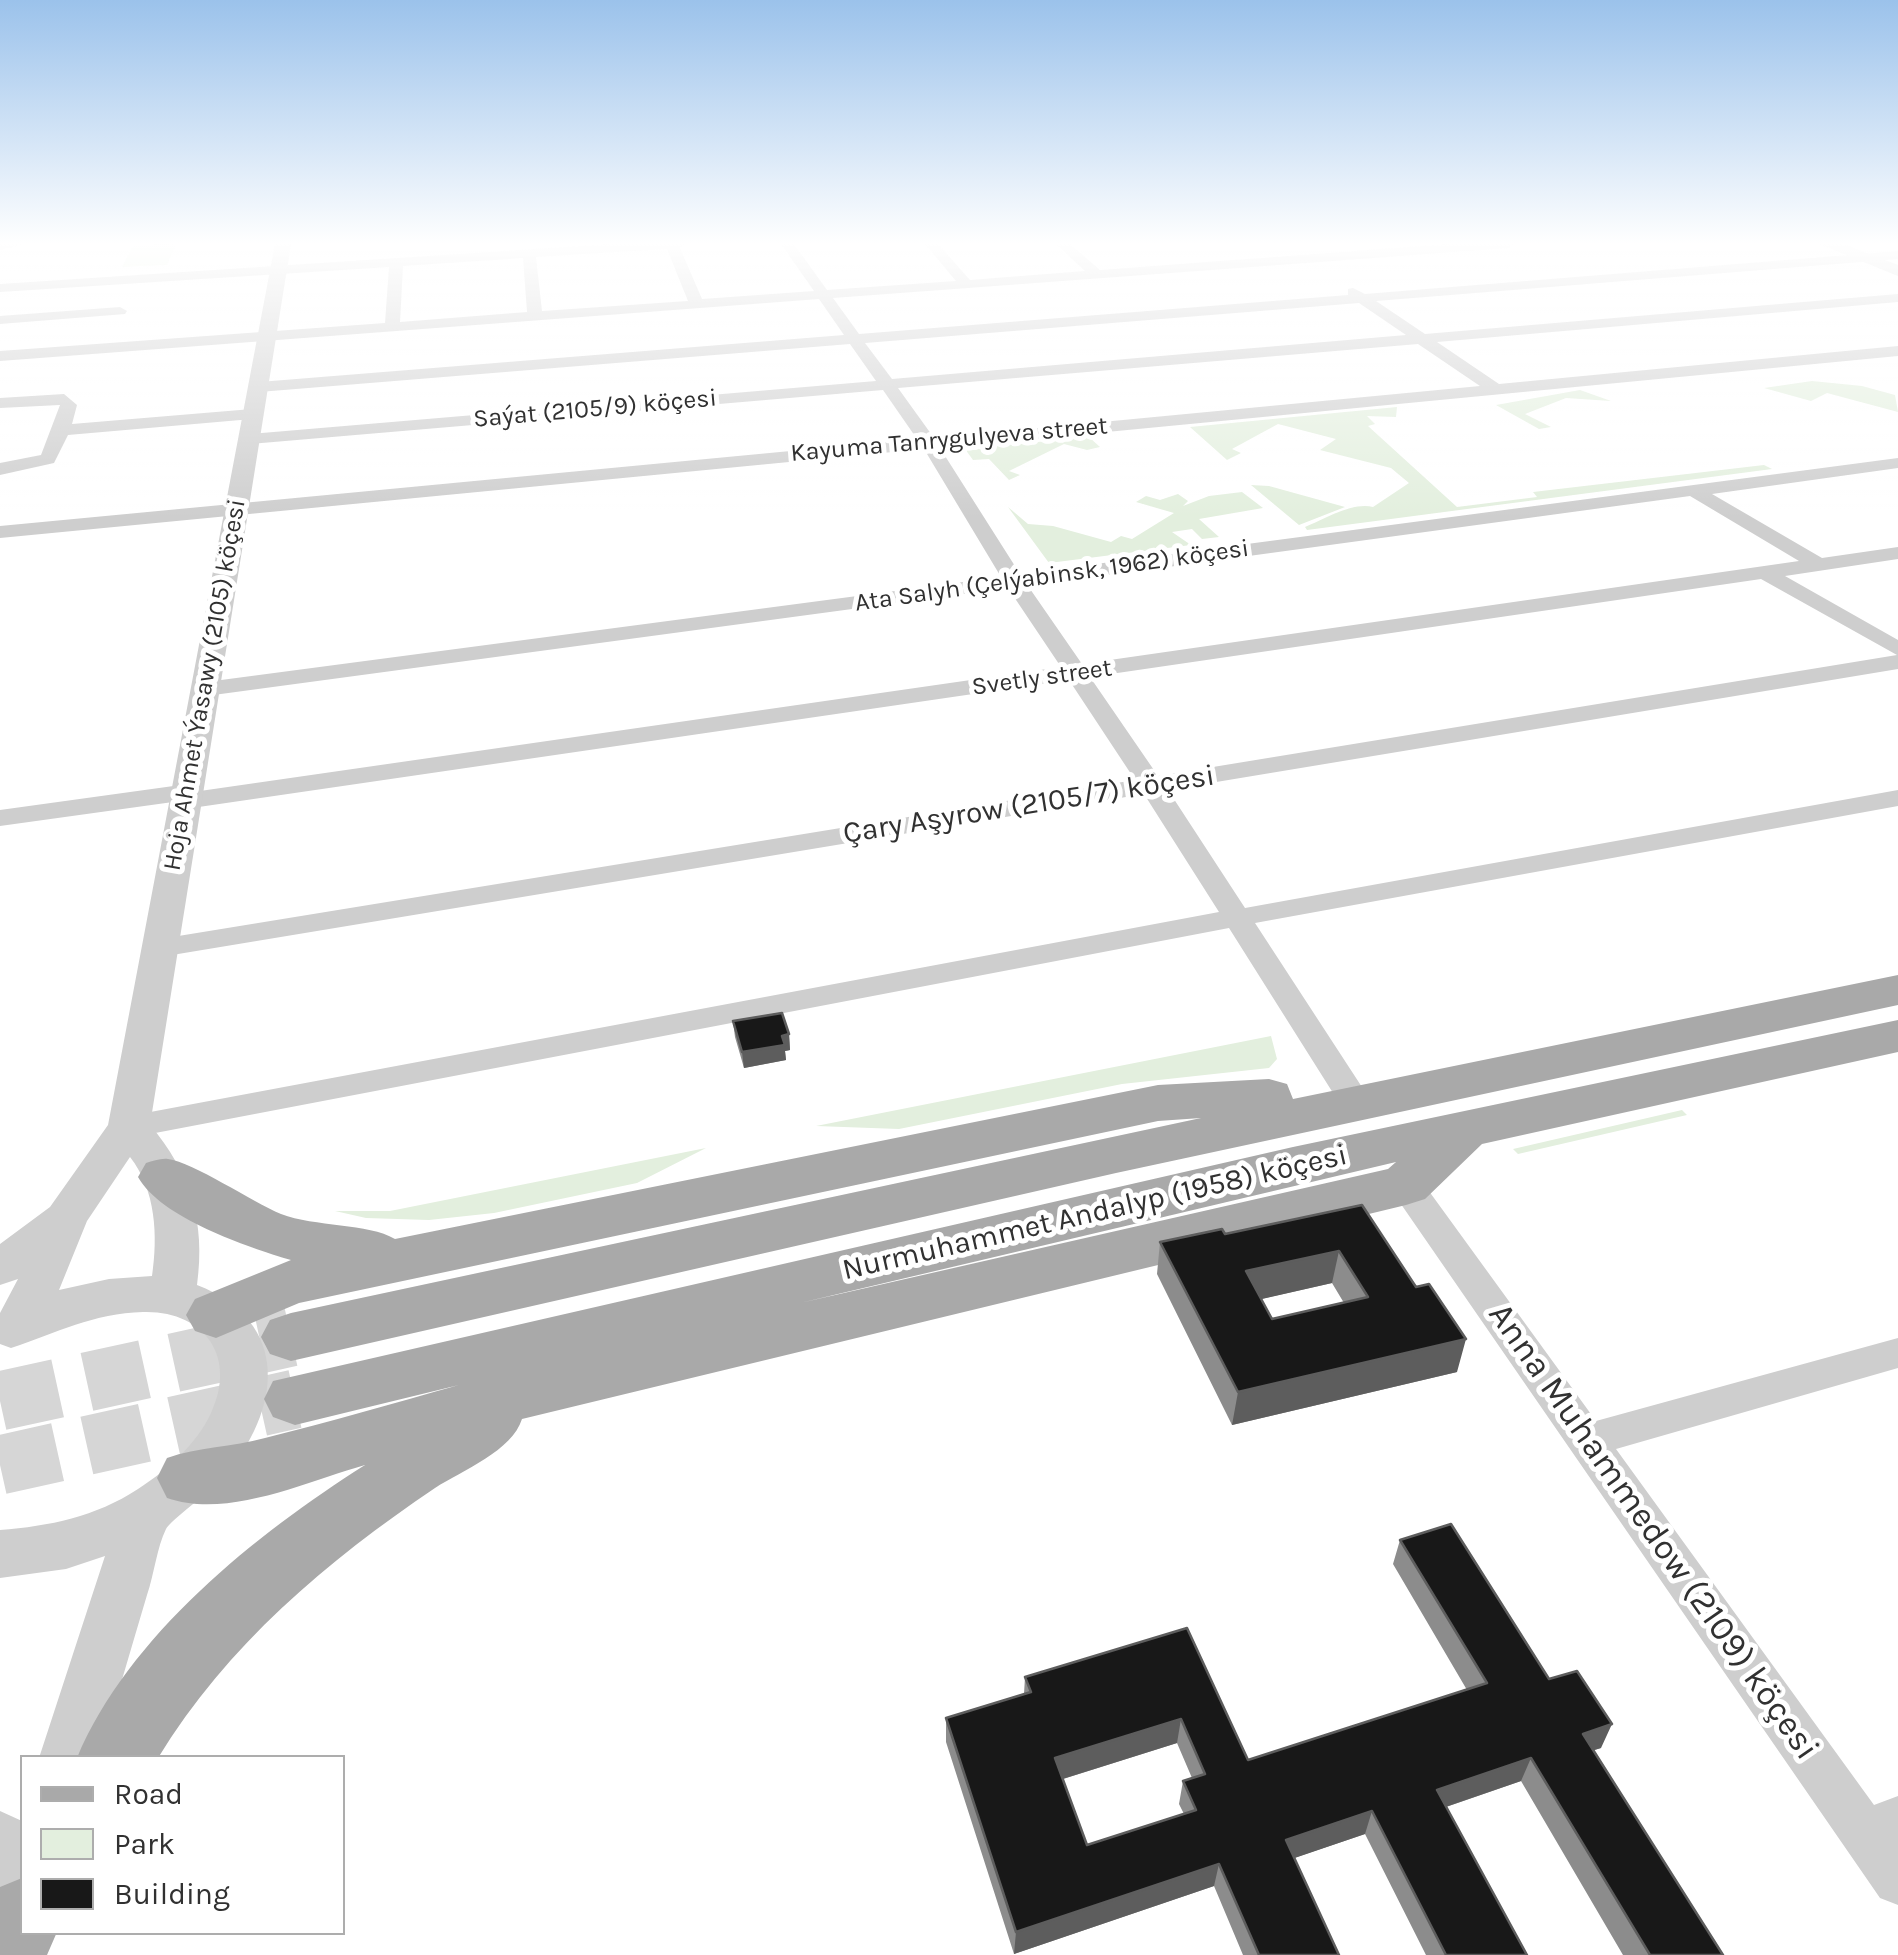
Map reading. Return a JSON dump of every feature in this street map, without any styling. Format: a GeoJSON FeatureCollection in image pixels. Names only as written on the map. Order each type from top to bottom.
{"type":"FeatureCollection","features":[{"type":"Feature","properties":{"kind":"main road","name":"Nurmuhammet Andalyp (1958) köçesi"},"geometry":{"type":"LineString","coordinates":[[295,1399],[1293,1166],[1446,1108],[1898,990]]}},
{"type":"Feature","properties":{"kind":"main road","name":"Nurmuhammet Andalyp (1958) köçesi"},"geometry":{"type":"LineString","coordinates":[[1446,1108],[1898,1036]]}},
{"type":"Feature","properties":{"kind":"main road"},"geometry":{"type":"LineString","coordinates":[[190,1478],[217,1477],[265,1466],[548,1386],[1406,1186],[1446,1108],[1349,1092],[1158,1103],[286,1283],[194,1306]]}},
{"type":"Feature","properties":{"kind":"main road","name":"Nurmuhammet Andalyp (1958) köçesi"},"geometry":{"type":"LineString","coordinates":[[292,1336],[1349,1092]]}},
{"type":"Feature","properties":{"kind":"main road"},"geometry":{"type":"LineString","coordinates":[[1247,1222],[1293,1166]]}},
{"type":"Feature","properties":{"kind":"main road"},"geometry":{"type":"LineString","coordinates":[[165,1177],[234,1219],[268,1234],[346,1251],[432,1254]]}},
{"type":"Feature","properties":{"kind":"main road"},"geometry":{"type":"LineString","coordinates":[[1153,1200],[1247,1222]]}},
{"type":"Feature","properties":{"kind":"main road"},"geometry":{"type":"LineString","coordinates":[[117,1755],[158,1690],[192,1649],[264,1578],[389,1480],[548,1386]]}},
{"type":"Feature","properties":{"kind":"street"},"geometry":{"type":"LineString","coordinates":[[0,356],[89,335]]}},
{"type":"Feature","properties":{"kind":"street"},"geometry":{"type":"LineString","coordinates":[[226,335],[290,335]]}},
{"type":"Feature","properties":{"kind":"street"},"geometry":{"type":"LineString","coordinates":[[853,335],[890,384],[1014,581],[1151,784],[1349,1092]]}},
{"type":"Feature","properties":{"kind":"street"},"geometry":{"type":"LineString","coordinates":[[61,430],[253,413],[888,335]]}},
{"type":"Feature","properties":{"kind":"street"},"geometry":{"type":"LineString","coordinates":[[1416,335],[1495,389]]}},
{"type":"Feature","properties":{"kind":"street","name":"Saýat (2105/9) köçesi"},"geometry":{"type":"LineString","coordinates":[[253,413],[890,384],[1453,335]]}},
{"type":"Feature","properties":{"kind":"street","name":"Hoja Ahmet Ýasawy (2105) köçesi"},"geometry":{"type":"LineString","coordinates":[[11,1329],[67,1217],[130,1127],[265,337]]}},
{"type":"Feature","properties":{"kind":"street","name":"Kayuma Tanrygulyeva street"},"geometry":{"type":"LineString","coordinates":[[1,534],[235,508],[1898,352]]}},
{"type":"Feature","properties":{"kind":"street"},"geometry":{"type":"LineString","coordinates":[[0,403],[64,400],[69,406],[48,459],[0,469]]}},
{"type":"Feature","properties":{"kind":"street","name":"Ata Salyh (Çelýabinsk, 1962) köçesi"},"geometry":{"type":"LineString","coordinates":[[206,689],[1898,464]]}},
{"type":"Feature","properties":{"kind":"street"},"geometry":{"type":"LineString","coordinates":[[1692,490],[1818,564]]}},
{"type":"Feature","properties":{"kind":"street","name":"Svetly street"},"geometry":{"type":"LineString","coordinates":[[0,818],[186,796],[1077,673],[1898,552]]}},
{"type":"Feature","properties":{"kind":"street"},"geometry":{"type":"LineString","coordinates":[[1872,556],[1898,572]]}},
{"type":"Feature","properties":{"kind":"street"},"geometry":{"type":"LineString","coordinates":[[1764,572],[1898,650]]}},
{"type":"Feature","properties":{"kind":"street","name":"Çary Aşyrow (2105/7) köçesi"},"geometry":{"type":"LineString","coordinates":[[160,948],[1898,662]]}},
{"type":"Feature","properties":{"kind":"street"},"geometry":{"type":"LineString","coordinates":[[194,1306],[179,1268],[178,1241],[165,1177],[130,1127],[1235,918],[1898,798]]}},
{"type":"Feature","properties":{"kind":"street","name":"Anna Muhammedow (2109) köçesi"},"geometry":{"type":"LineString","coordinates":[[1406,1186],[1586,1441],[1882,1827],[1898,1880]]}},
{"type":"Feature","properties":{"kind":"street"},"geometry":{"type":"LineString","coordinates":[[0,1268],[67,1217]]}},
{"type":"Feature","properties":{"kind":"street"},"geometry":{"type":"LineString","coordinates":[[0,1554],[72,1545],[141,1515],[190,1478],[219,1445],[243,1394],[245,1370],[241,1349],[231,1330],[194,1306],[116,1294],[54,1309],[11,1329]]}},
{"type":"Feature","properties":{"kind":"street"},"geometry":{"type":"LineString","coordinates":[[1586,1441],[1898,1353]]}},
{"type":"Feature","properties":{"kind":"street"},"geometry":{"type":"LineString","coordinates":[[70,1755],[139,1534],[141,1515]]}},
{"type":"Feature","properties":{"kind":"street"},"geometry":{"type":"LineString","coordinates":[[0,1842],[18,1929]]}},
{"type":"Feature","properties":{"kind":"green space"},"geometry":{"type":"Polygon","coordinates":[[[1812,381],[1862,386],[1895,395],[1898,412],[1827,393],[1811,401],[1764,388],[1812,381]]]}},
{"type":"Feature","properties":{"kind":"green space"},"geometry":{"type":"Polygon","coordinates":[[[1580,390],[1611,401],[1566,398],[1525,414],[1551,427],[1539,429],[1496,405],[1580,390]]]}},
{"type":"Feature","properties":{"kind":"green space"},"geometry":{"type":"Polygon","coordinates":[[[1397,407],[1396,417],[1367,416],[1375,424],[1368,426],[1457,507],[1537,497],[1533,492],[1764,465],[1772,469],[1307,530],[1305,527],[1348,509],[1373,507],[1409,483],[1391,468],[1320,450],[1336,439],[1278,424],[1232,449],[1241,453],[1227,460],[1190,427],[1397,407]]]}},
{"type":"Feature","properties":{"kind":"green space"},"geometry":{"type":"Polygon","coordinates":[[[1089,437],[1100,447],[1087,450],[1064,444],[1009,471],[1020,475],[1009,480],[989,459],[973,460],[965,449],[1089,437]]]}},
{"type":"Feature","properties":{"kind":"green space"},"geometry":{"type":"Polygon","coordinates":[[[1251,485],[1269,486],[1345,507],[1299,525],[1251,485]]]}},
{"type":"Feature","properties":{"kind":"green space"},"geometry":{"type":"Polygon","coordinates":[[[1242,492],[1263,508],[1199,519],[1219,537],[1202,539],[1192,529],[1172,532],[1191,545],[1049,563],[1008,507],[1028,524],[1053,526],[1111,542],[1121,536],[1132,539],[1174,513],[1136,502],[1146,496],[1160,500],[1178,494],[1188,501],[1183,506],[1209,496],[1242,492]]]}},
{"type":"Feature","properties":{"kind":"green space"},"geometry":{"type":"Polygon","coordinates":[[[1271,1036],[1277,1059],[1269,1068],[1122,1084],[899,1129],[816,1126],[1271,1036]]]}},
{"type":"Feature","properties":{"kind":"green space"},"geometry":{"type":"Polygon","coordinates":[[[1682,1110],[1687,1115],[1518,1154],[1513,1149],[1682,1110]]]}},
{"type":"Feature","properties":{"kind":"green space"},"geometry":{"type":"Polygon","coordinates":[[[706,1148],[637,1183],[494,1213],[429,1220],[366,1218],[335,1211],[390,1211],[706,1148]]]}},
{"type":"Feature","properties":{"kind":"building"},"geometry":{"type":"Polygon","coordinates":[[[782,1013],[789,1034],[782,1036],[785,1045],[742,1052],[733,1021],[782,1013]]]}},
{"type":"Feature","properties":{"kind":"building"},"geometry":{"type":"Polygon","coordinates":[[[1362,1205],[1416,1287],[1429,1284],[1466,1339],[1238,1392],[1160,1242],[1222,1229],[1225,1234],[1362,1205]],[[1339,1251],[1246,1271],[1272,1319],[1368,1297],[1339,1251]]]}},
{"type":"Feature","properties":{"kind":"building"},"geometry":{"type":"Polygon","coordinates":[[[1451,1524],[1549,1679],[1577,1671],[1612,1724],[1583,1734],[1723,1955],[1650,1955],[1531,1758],[1437,1790],[1527,1955],[1446,1955],[1372,1811],[1286,1840],[1339,1955],[1259,1955],[1219,1864],[1016,1932],[946,1718],[1031,1692],[1025,1677],[1187,1628],[1248,1760],[1487,1683],[1400,1540],[1451,1524]],[[1181,1719],[1055,1758],[1087,1845],[1196,1810],[1183,1781],[1205,1774],[1181,1719]]]}},
{"type":"Feature","properties":{"kind":"tunnel"},"geometry":{"type":"LineString","coordinates":[[0,1401],[291,1337]]}},
{"type":"Feature","properties":{"kind":"tunnel"},"geometry":{"type":"LineString","coordinates":[[0,1465],[295,1399]]}}]}
